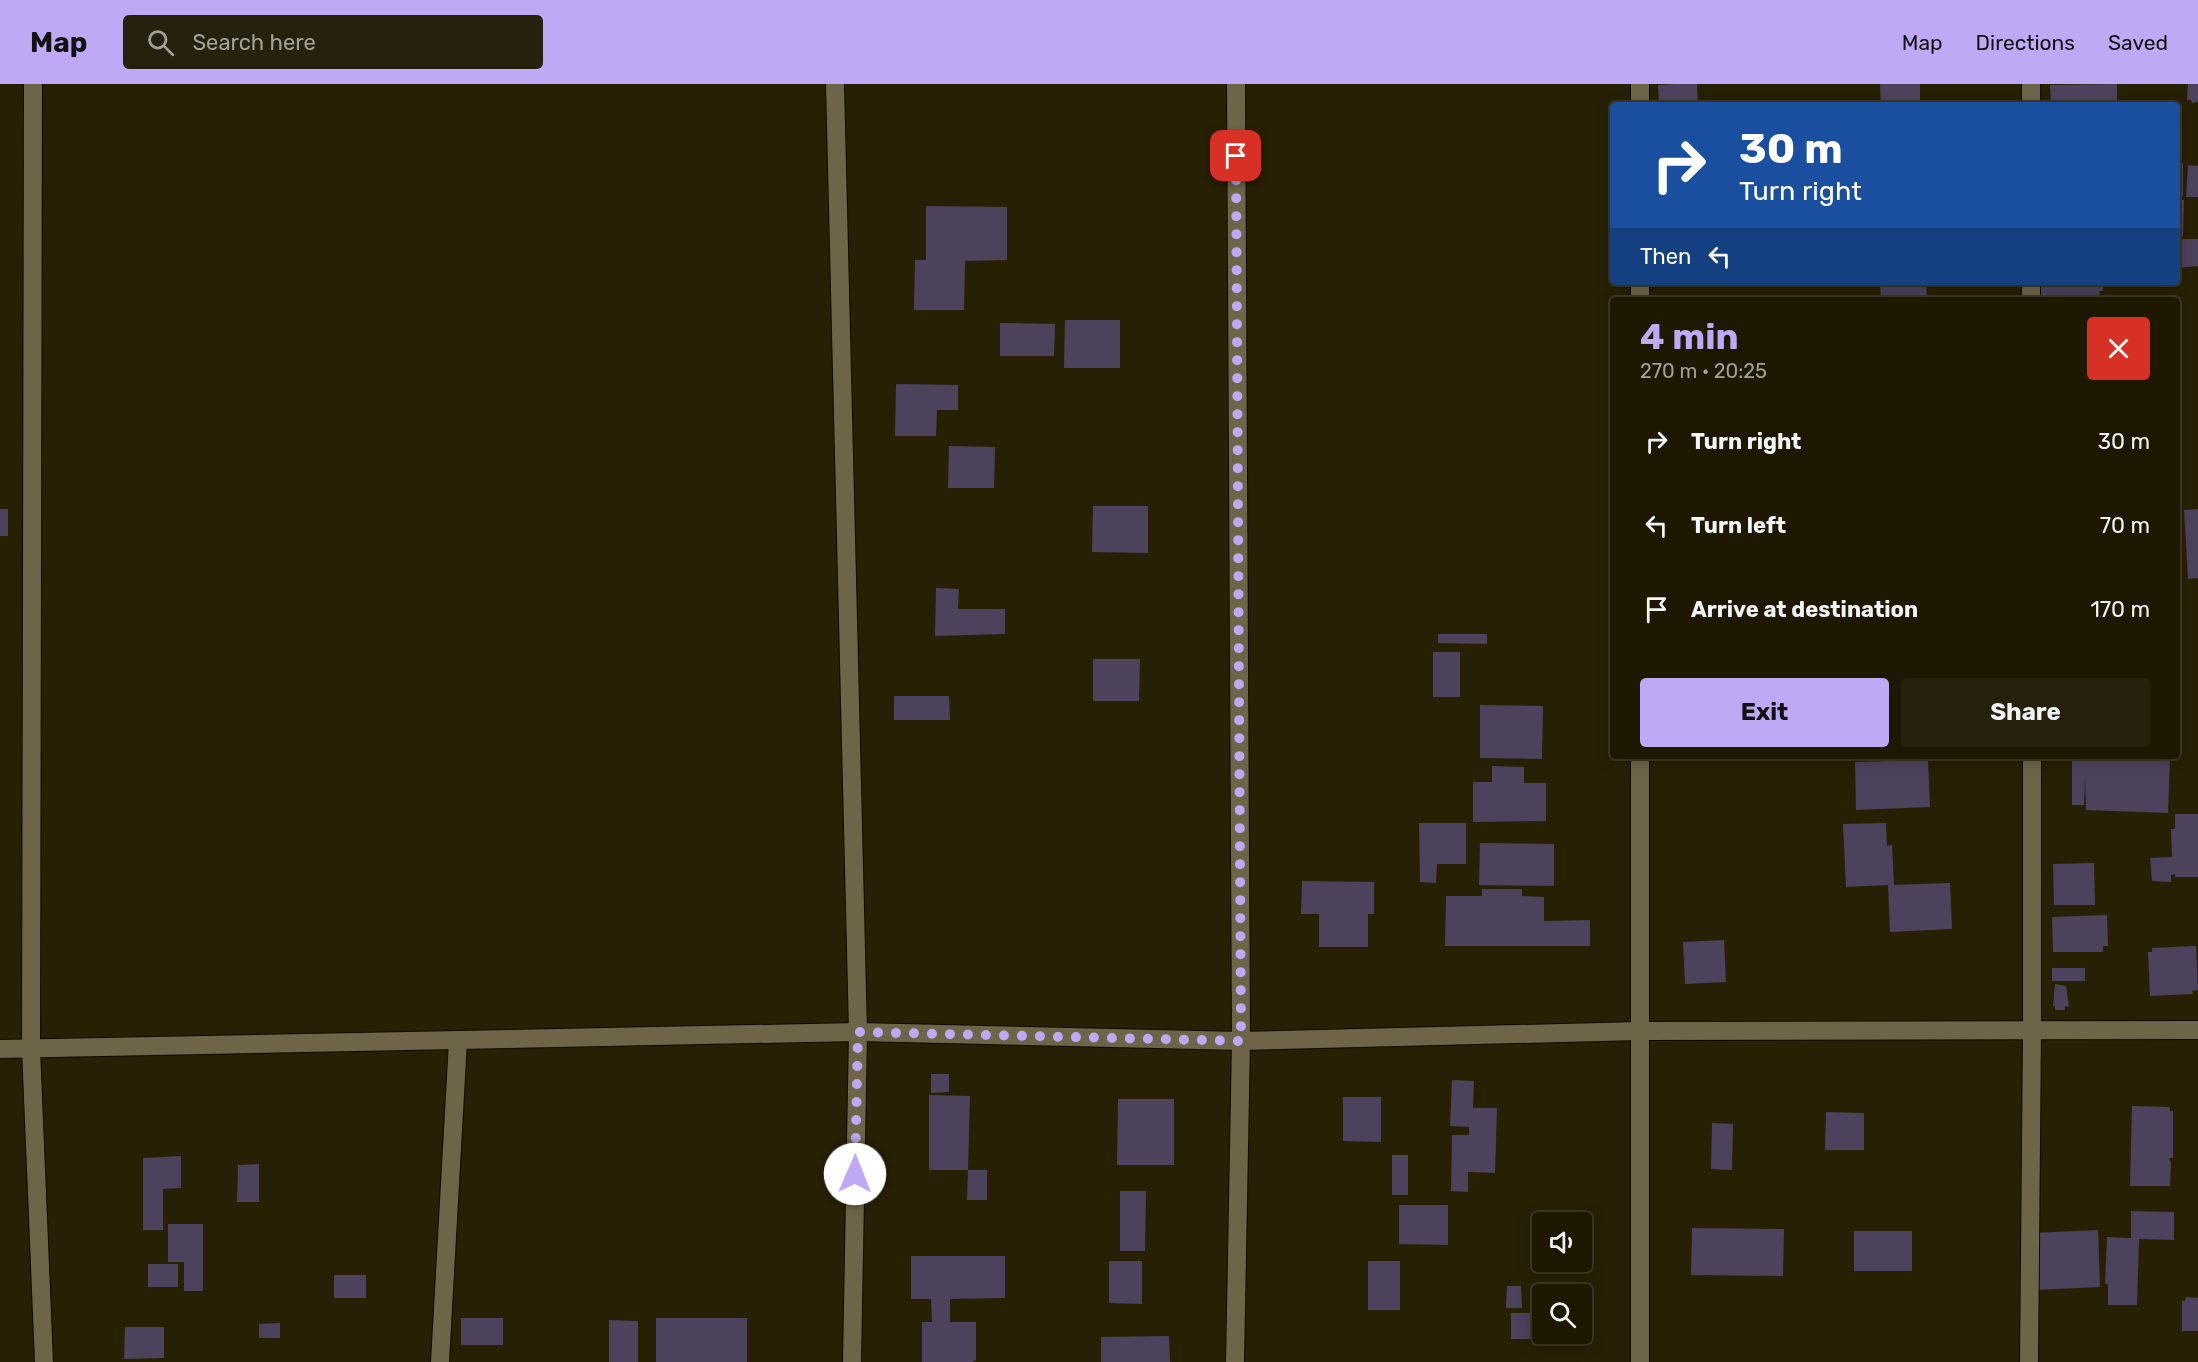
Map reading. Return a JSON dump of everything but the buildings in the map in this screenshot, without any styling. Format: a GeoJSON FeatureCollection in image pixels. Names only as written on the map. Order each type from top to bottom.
{"type":"FeatureCollection","features":[{"type":"Feature","properties":{"kind":"street"},"geometry":{"type":"LineString","coordinates":[[33,84],[31,1049],[44,1362]]}},
{"type":"Feature","properties":{"kind":"street"},"geometry":{"type":"LineString","coordinates":[[834,84],[858,1032],[852,1362]]}},
{"type":"Feature","properties":{"kind":"street"},"geometry":{"type":"LineString","coordinates":[[1235,1362],[1241,1041],[1236,84]]}},
{"type":"Feature","properties":{"kind":"street"},"geometry":{"type":"LineString","coordinates":[[1640,84],[1640,102]]}},
{"type":"Feature","properties":{"kind":"street"},"geometry":{"type":"LineString","coordinates":[[2031,84],[2031,102]]}},
{"type":"Feature","properties":{"kind":"street"},"geometry":{"type":"LineString","coordinates":[[1640,759],[1640,1362]]}},
{"type":"Feature","properties":{"kind":"street"},"geometry":{"type":"LineString","coordinates":[[2029,1362],[2032,759]]}},
{"type":"Feature","properties":{"kind":"street"},"geometry":{"type":"LineString","coordinates":[[0,1049],[858,1032],[1241,1041],[1640,1031],[2198,1030]]}},
{"type":"Feature","properties":{"kind":"street"},"geometry":{"type":"LineString","coordinates":[[440,1362],[458,1041]]}},
{"type":"Feature","properties":{"kind":"route"},"geometry":{"type":"LineString","coordinates":[[855,1174],[858,1032],[1241,1041],[1236,156]]}}]}
